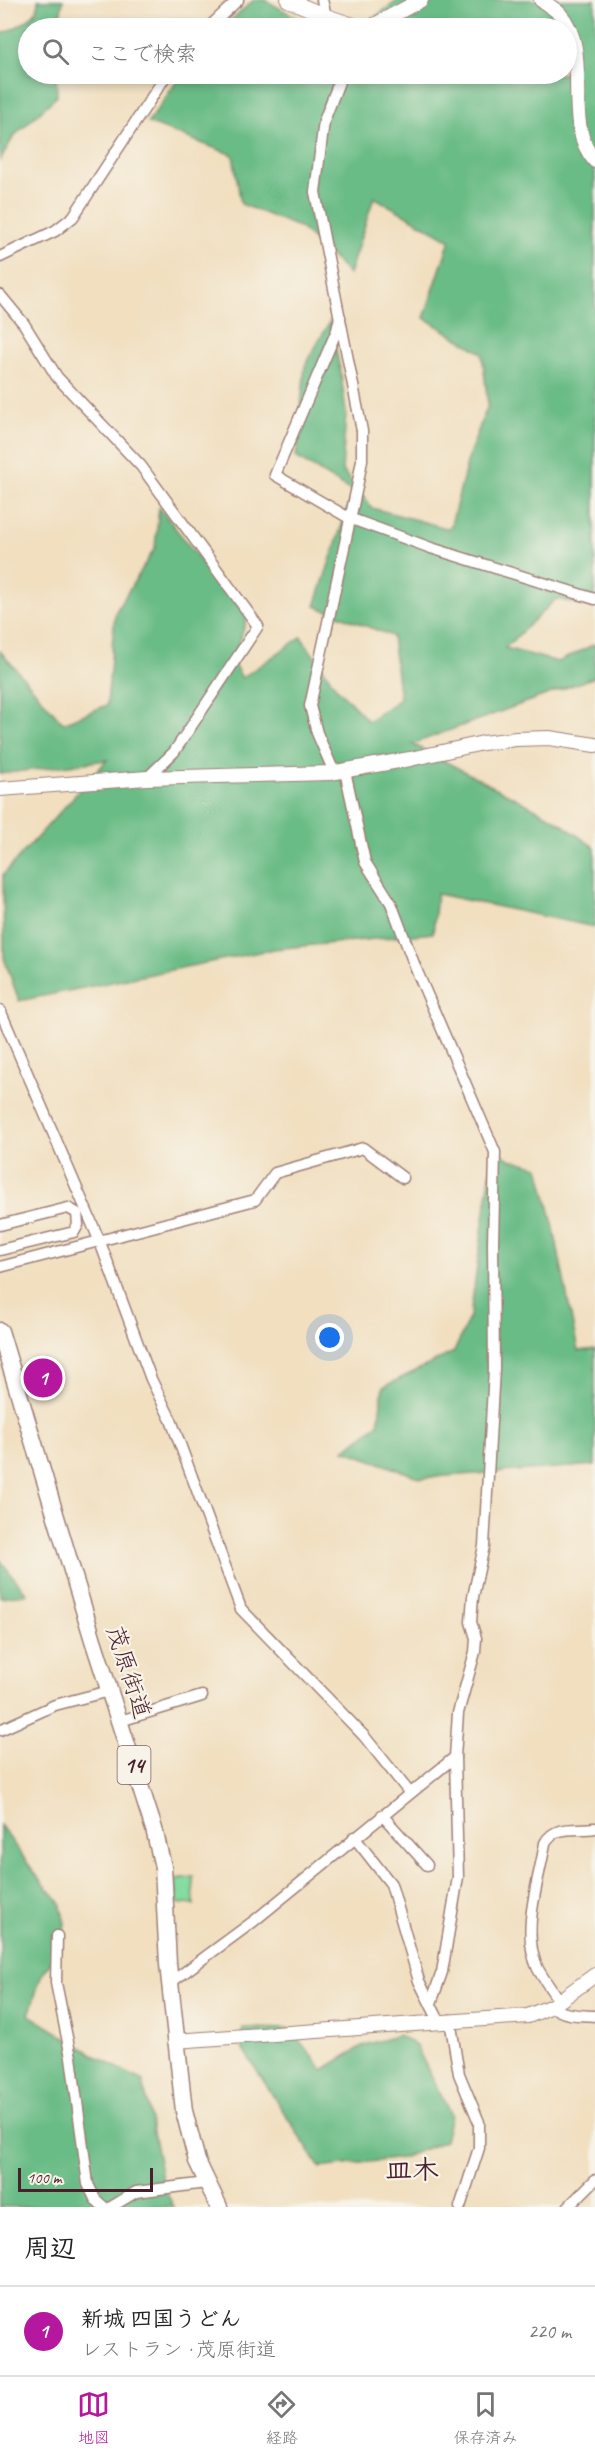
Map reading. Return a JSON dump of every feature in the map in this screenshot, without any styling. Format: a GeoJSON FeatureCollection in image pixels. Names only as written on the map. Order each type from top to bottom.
{"type":"FeatureCollection","features":[{"type":"Feature","properties":{"kind":"main road","name":"茂原街道"},"geometry":{"type":"LineString","coordinates":[[0,1331],[154,1829],[163,1868],[175,2041],[188,2130],[206,2183],[219,2207]]}},
{"type":"Feature","properties":{"kind":"street"},"geometry":{"type":"LineString","coordinates":[[219,18],[238,0]]}},
{"type":"Feature","properties":{"kind":"street"},"geometry":{"type":"LineString","coordinates":[[288,0],[320,18]]}},
{"type":"Feature","properties":{"kind":"street"},"geometry":{"type":"LineString","coordinates":[[322,0],[326,18]]}},
{"type":"Feature","properties":{"kind":"street"},"geometry":{"type":"LineString","coordinates":[[388,18],[421,0]]}},
{"type":"Feature","properties":{"kind":"street"},"geometry":{"type":"LineString","coordinates":[[542,0],[563,18]]}},
{"type":"Feature","properties":{"kind":"street"},"geometry":{"type":"LineString","coordinates":[[0,257],[55,231],[73,217],[160,84]]}},
{"type":"Feature","properties":{"kind":"street"},"geometry":{"type":"LineString","coordinates":[[336,84],[322,129],[315,192],[318,218],[341,314],[362,431],[362,460],[310,706],[317,733],[339,772],[366,862],[391,903],[416,969],[495,1152],[494,1369],[484,1546],[473,1597],[471,1622],[476,1638],[475,1652],[458,1713],[455,1757],[458,1877],[442,1972],[431,2003]]}},
{"type":"Feature","properties":{"kind":"street"},"geometry":{"type":"LineString","coordinates":[[577,84],[579,125],[583,142],[595,161]]}},
{"type":"Feature","properties":{"kind":"street"},"geometry":{"type":"LineString","coordinates":[[0,295],[24,324],[57,377],[141,466],[258,626],[174,752],[147,778]]}},
{"type":"Feature","properties":{"kind":"street"},"geometry":{"type":"LineString","coordinates":[[341,314],[337,330],[275,475],[349,518],[431,548],[595,599]]}},
{"type":"Feature","properties":{"kind":"street"},"geometry":{"type":"LineString","coordinates":[[0,789],[147,778],[339,772],[516,738],[549,738],[595,745]]}},
{"type":"Feature","properties":{"kind":"street"},"geometry":{"type":"LineString","coordinates":[[0,1010],[100,1242],[150,1379],[171,1420],[242,1610],[364,1736],[409,1792]]}},
{"type":"Feature","properties":{"kind":"street"},"geometry":{"type":"LineString","coordinates":[[0,1267],[255,1200],[275,1173],[363,1148],[403,1178]]}},
{"type":"Feature","properties":{"kind":"street"},"geometry":{"type":"LineString","coordinates":[[0,1225],[68,1208],[77,1213],[78,1225],[74,1232],[0,1250]]}},
{"type":"Feature","properties":{"kind":"street"},"geometry":{"type":"LineString","coordinates":[[0,1730],[55,1705],[110,1691]]}},
{"type":"Feature","properties":{"kind":"street"},"geometry":{"type":"LineString","coordinates":[[120,1721],[202,1696]]}},
{"type":"Feature","properties":{"kind":"street"},"geometry":{"type":"LineString","coordinates":[[170,1983],[254,1921],[409,1792],[455,1757]]}},
{"type":"Feature","properties":{"kind":"street"},"geometry":{"type":"LineString","coordinates":[[382,1815],[427,1865]]}},
{"type":"Feature","properties":{"kind":"street"},"geometry":{"type":"LineString","coordinates":[[595,1828],[563,1829],[548,1836],[529,1928],[534,1956],[557,2011],[573,2015],[595,2016]]}},
{"type":"Feature","properties":{"kind":"street"},"geometry":{"type":"LineString","coordinates":[[354,1837],[391,1884],[419,1981],[431,2003],[445,2021],[459,2074],[478,2122],[478,2148],[459,2207]]}},
{"type":"Feature","properties":{"kind":"street"},"geometry":{"type":"LineString","coordinates":[[57,1936],[56,1983],[71,2057],[88,2184],[95,2199],[104,2207]]}},
{"type":"Feature","properties":{"kind":"street"},"geometry":{"type":"LineString","coordinates":[[175,2041],[528,2016],[555,2003],[595,1975]]}},
{"type":"Feature","properties":{"kind":"street"},"geometry":{"type":"LineString","coordinates":[[568,2207],[595,2180]]}},
{"type":"Feature","properties":{"kind":"street"},"geometry":{"type":"LineString","coordinates":[[111,2207],[136,2192],[206,2183]]}},
{"type":"Feature","properties":{"kind":"green space"},"geometry":{"type":"Polygon","coordinates":[[[38,0],[63,0],[60,18],[31,18],[38,7],[38,0]]]}},
{"type":"Feature","properties":{"kind":"green space"},"geometry":{"type":"Polygon","coordinates":[[[254,0],[265,0],[297,18],[233,18],[254,0]]]}},
{"type":"Feature","properties":{"kind":"green space"},"geometry":{"type":"Polygon","coordinates":[[[399,0],[595,0],[595,607],[556,599],[505,648],[558,662],[595,644],[595,677],[412,744],[553,818],[595,848],[595,927],[437,894],[433,933],[274,949],[19,1001],[4,958],[3,875],[107,760],[0,774],[0,651],[63,723],[107,705],[115,613],[155,548],[159,507],[213,577],[250,609],[233,663],[242,678],[301,637],[336,687],[368,721],[400,699],[392,636],[315,606],[353,492],[296,457],[305,366],[330,321],[346,413],[342,470],[372,508],[450,529],[469,455],[488,405],[482,353],[424,318],[450,240],[374,197],[349,274],[301,228],[241,204],[233,155],[148,123],[175,84],[577,84],[577,18],[373,18],[399,0]]]}},
{"type":"Feature","properties":{"kind":"green space"},"geometry":{"type":"Polygon","coordinates":[[[18,26],[18,84],[56,84],[57,96],[14,136],[0,160],[0,35],[18,26]]]}},
{"type":"Feature","properties":{"kind":"green space"},"geometry":{"type":"Polygon","coordinates":[[[494,1148],[509,1159],[539,1167],[553,1224],[578,1351],[595,1349],[595,1465],[421,1478],[344,1450],[378,1424],[383,1387],[454,1352],[470,1316],[494,1148]]]}},
{"type":"Feature","properties":{"kind":"green space"},"geometry":{"type":"Polygon","coordinates":[[[0,1560],[27,1594],[0,1597],[0,1560]]]}},
{"type":"Feature","properties":{"kind":"green space"},"geometry":{"type":"Polygon","coordinates":[[[0,1825],[37,1876],[60,1902],[65,1924],[58,1953],[41,1976],[29,2015],[99,2058],[143,2081],[164,2188],[174,2207],[0,2207],[0,1825]]]}},
{"type":"Feature","properties":{"kind":"green space"},"geometry":{"type":"Polygon","coordinates":[[[193,1877],[194,1905],[177,1903],[176,1879],[193,1877]]]}},
{"type":"Feature","properties":{"kind":"green space"},"geometry":{"type":"Polygon","coordinates":[[[243,2028],[290,2029],[323,2070],[362,2046],[399,2035],[416,2046],[451,2115],[445,2141],[402,2158],[320,2168],[239,2043],[243,2028]]]}},
{"type":"Feature","properties":{"kind":"place","name":"新城 四国うどん"},"geometry":{"type":"Point","coordinates":[43,1378]}},
{"type":"Feature","properties":{"kind":"district","name":"皿木"},"geometry":{"type":"Point","coordinates":[412,2170]}}]}
